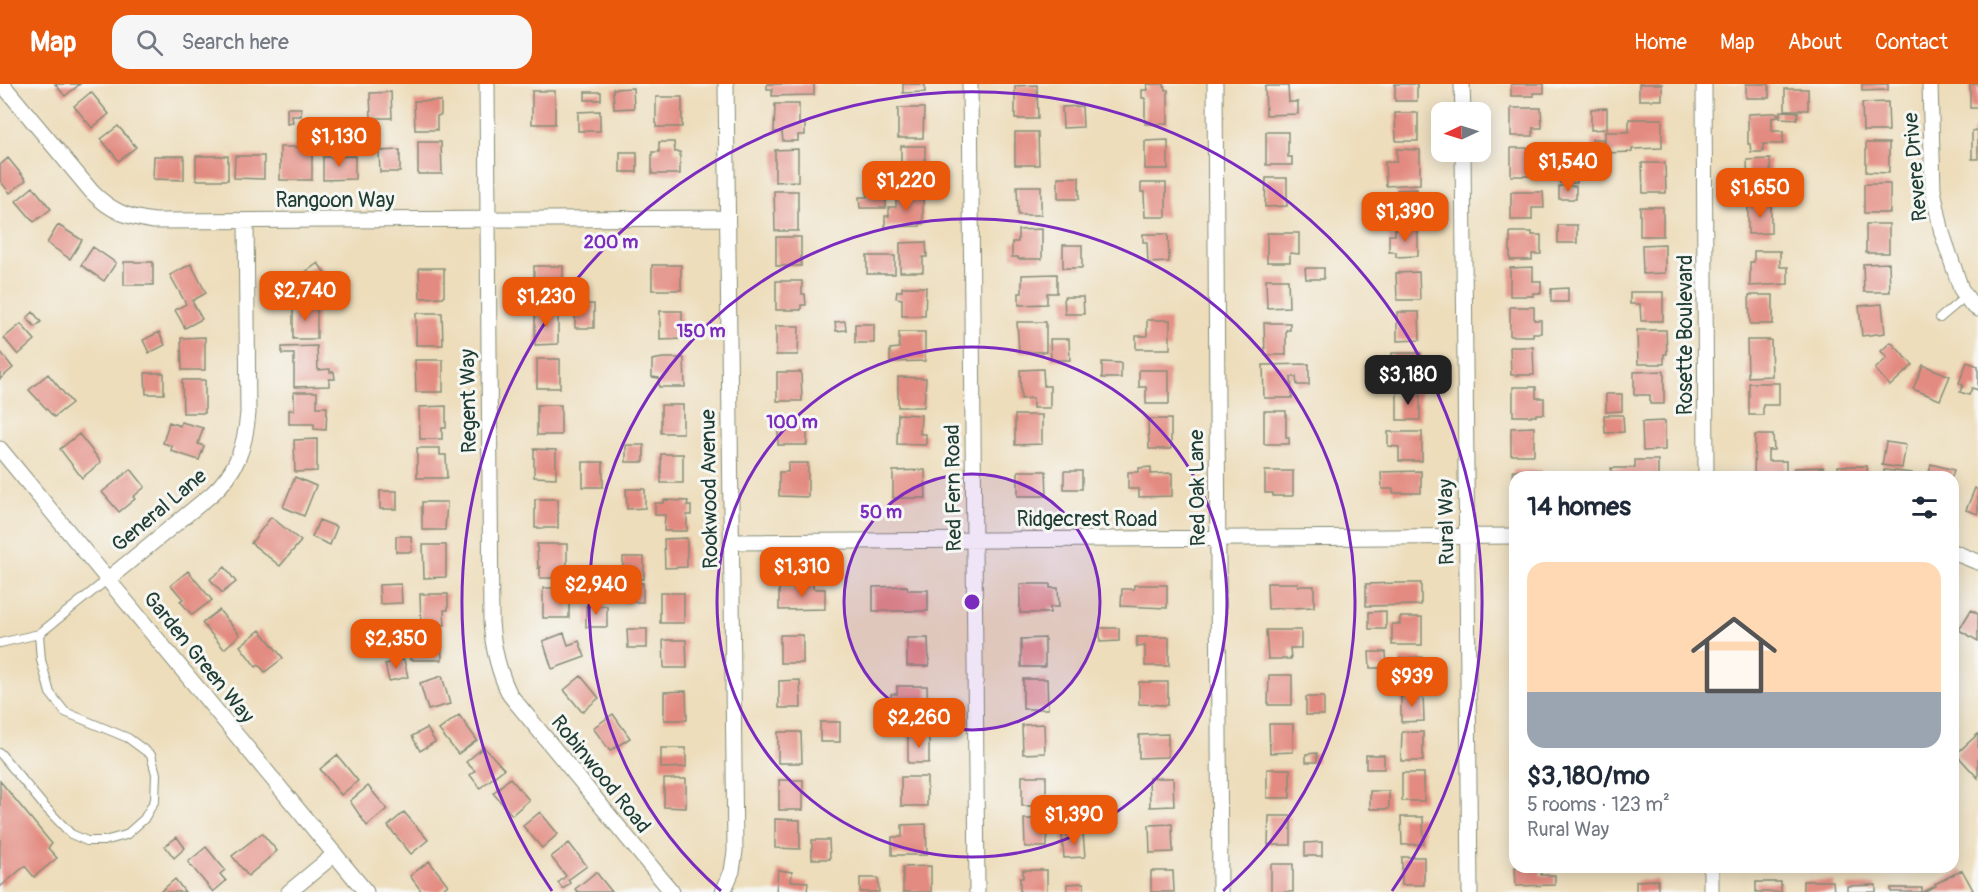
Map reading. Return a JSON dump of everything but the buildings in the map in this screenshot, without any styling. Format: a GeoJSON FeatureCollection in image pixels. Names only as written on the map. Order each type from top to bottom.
{"type":"FeatureCollection","features":[{"type":"Feature","properties":{"kind":"street","name":"Rangoon Way"},"geometry":{"type":"LineString","coordinates":[[2,84],[92,192],[117,212],[130,217],[154,221],[727,218]]}},
{"type":"Feature","properties":{"kind":"street","name":"Regent Way"},"geometry":{"type":"LineString","coordinates":[[487,84],[491,622],[493,646],[498,669],[503,679]]}},
{"type":"Feature","properties":{"kind":"street","name":"Rookwood Avenue"},"geometry":{"type":"LineString","coordinates":[[723,892],[732,871],[735,851],[726,84]]}},
{"type":"Feature","properties":{"kind":"street","name":"Red Fern Road"},"geometry":{"type":"LineString","coordinates":[[970,84],[977,892]]}},
{"type":"Feature","properties":{"kind":"street","name":"Red Oak Lane"},"geometry":{"type":"LineString","coordinates":[[1215,84],[1221,892]]}},
{"type":"Feature","properties":{"kind":"street"},"geometry":{"type":"LineString","coordinates":[[1462,84],[1463,102]]}},
{"type":"Feature","properties":{"kind":"street","name":"Rosette Boulevard"},"geometry":{"type":"LineString","coordinates":[[1704,84],[1706,471]]}},
{"type":"Feature","properties":{"kind":"street","name":"Revere Drive"},"geometry":{"type":"LineString","coordinates":[[1930,84],[1933,190],[1942,233],[1961,289],[1972,305],[1978,309]]}},
{"type":"Feature","properties":{"kind":"street","name":"Rural Way"},"geometry":{"type":"LineString","coordinates":[[1463,162],[1470,892]]}},
{"type":"Feature","properties":{"kind":"street","name":"General Lane"},"geometry":{"type":"LineString","coordinates":[[108,579],[212,494],[224,483],[238,462],[246,435],[248,413],[246,221]]}},
{"type":"Feature","properties":{"kind":"street","name":"Garden Green Way"},"geometry":{"type":"LineString","coordinates":[[0,449],[366,892]]}},
{"type":"Feature","properties":{"kind":"street","name":"Ridgecrest Road"},"geometry":{"type":"LineString","coordinates":[[731,542],[1509,536]]}},
{"type":"Feature","properties":{"kind":"street"},"geometry":{"type":"LineString","coordinates":[[1959,554],[1978,562]]}},
{"type":"Feature","properties":{"kind":"street","name":"Robinwood Road"},"geometry":{"type":"LineString","coordinates":[[503,679],[510,695],[672,892]]}},
{"type":"Feature","properties":{"kind":"street"},"geometry":{"type":"LineString","coordinates":[[289,892],[335,854]]}},
{"type":"Feature","properties":{"kind":"street"},"geometry":{"type":"LineString","coordinates":[[1711,873],[1711,892]]}},
{"type":"Feature","properties":{"kind":"lane"},"geometry":{"type":"LineString","coordinates":[[1940,318],[1966,296]]}},
{"type":"Feature","properties":{"kind":"lane"},"geometry":{"type":"LineString","coordinates":[[0,643],[39,634],[108,579]]}},
{"type":"Feature","properties":{"kind":"lane"},"geometry":{"type":"LineString","coordinates":[[0,753],[71,834],[87,841],[104,841],[126,835],[144,819],[155,800],[156,774],[151,755],[128,738],[65,712],[50,693],[41,660],[39,634]]}}]}
